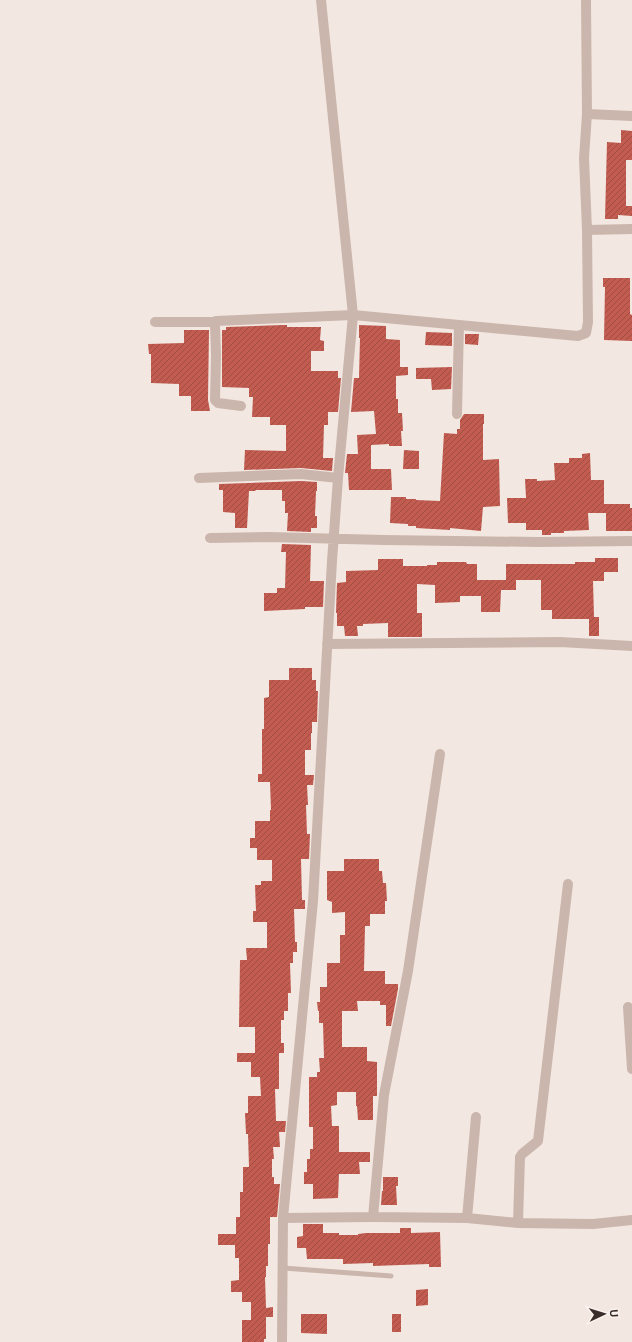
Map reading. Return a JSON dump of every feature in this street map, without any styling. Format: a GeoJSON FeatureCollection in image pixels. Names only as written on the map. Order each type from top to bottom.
{"type":"FeatureCollection","features":[{"type":"Feature","properties":{"kind":"street"},"geometry":{"type":"LineString","coordinates":[[282,1342],[283,1218],[313,901],[338,478],[353,315],[321,0]]}},
{"type":"Feature","properties":{"kind":"street"},"geometry":{"type":"LineString","coordinates":[[155,322],[215,322],[221,320],[353,315],[578,336],[586,333],[588,322],[587,230],[584,158],[587,114],[586,0]]}},
{"type":"Feature","properties":{"kind":"street"},"geometry":{"type":"LineString","coordinates":[[587,114],[632,116]]}},
{"type":"Feature","properties":{"kind":"street"},"geometry":{"type":"LineString","coordinates":[[587,230],[632,229]]}},
{"type":"Feature","properties":{"kind":"street"},"geometry":{"type":"LineString","coordinates":[[215,322],[215,400],[218,403],[241,406]]}},
{"type":"Feature","properties":{"kind":"street"},"geometry":{"type":"LineString","coordinates":[[457,414],[459,325]]}},
{"type":"Feature","properties":{"kind":"street"},"geometry":{"type":"LineString","coordinates":[[199,478],[301,474],[338,478]]}},
{"type":"Feature","properties":{"kind":"street"},"geometry":{"type":"LineString","coordinates":[[210,538],[269,537],[539,542],[632,541]]}},
{"type":"Feature","properties":{"kind":"street"},"geometry":{"type":"LineString","coordinates":[[327,644],[560,642],[632,646]]}},
{"type":"Feature","properties":{"kind":"street"},"geometry":{"type":"LineString","coordinates":[[373,1216],[384,1095],[408,971],[440,754]]}},
{"type":"Feature","properties":{"kind":"street"},"geometry":{"type":"LineString","coordinates":[[518,1223],[520,1158],[522,1154],[538,1141],[568,884]]}},
{"type":"Feature","properties":{"kind":"street"},"geometry":{"type":"LineString","coordinates":[[628,1007],[632,1069]]}},
{"type":"Feature","properties":{"kind":"street"},"geometry":{"type":"LineString","coordinates":[[467,1218],[476,1117]]}},
{"type":"Feature","properties":{"kind":"street"},"geometry":{"type":"LineString","coordinates":[[283,1218],[373,1216],[467,1218],[518,1223],[593,1224],[632,1220]]}},
{"type":"Feature","properties":{"kind":"lane"},"geometry":{"type":"LineString","coordinates":[[283,1268],[391,1276]]}},
{"type":"Feature","properties":{"kind":"building"},"geometry":{"type":"Polygon","coordinates":[[[621,130],[632,131],[632,160],[626,160],[626,206],[632,206],[632,216],[618,215],[618,219],[605,219],[607,142],[621,143],[621,130]]]}},
{"type":"Feature","properties":{"kind":"building"},"geometry":{"type":"Polygon","coordinates":[[[603,278],[630,278],[632,341],[604,340],[605,287],[603,287],[603,278]]]}},
{"type":"Feature","properties":{"kind":"building"},"geometry":{"type":"Polygon","coordinates":[[[287,325],[287,327],[321,327],[320,340],[324,341],[324,351],[311,351],[311,371],[338,371],[338,378],[341,378],[338,412],[328,412],[328,425],[324,425],[323,458],[333,458],[332,471],[301,468],[244,470],[245,450],[286,451],[286,425],[270,425],[270,417],[252,417],[253,397],[249,397],[249,388],[222,387],[222,330],[226,330],[226,327],[287,325]]]}},
{"type":"Feature","properties":{"kind":"building"},"geometry":{"type":"Polygon","coordinates":[[[359,325],[386,326],[386,339],[400,340],[400,367],[408,367],[408,375],[396,376],[396,399],[398,399],[398,413],[402,413],[402,446],[389,446],[389,444],[371,445],[371,469],[391,469],[392,490],[349,490],[348,473],[345,473],[347,454],[358,454],[357,435],[376,434],[374,411],[351,412],[354,378],[359,378],[359,325]]]}},
{"type":"Feature","properties":{"kind":"building"},"geometry":{"type":"Polygon","coordinates":[[[184,330],[209,330],[208,400],[210,411],[191,411],[191,396],[179,396],[179,384],[151,383],[151,354],[149,354],[148,344],[184,343],[184,330]]]}},
{"type":"Feature","properties":{"kind":"building"},"geometry":{"type":"Polygon","coordinates":[[[426,332],[452,333],[452,346],[425,345],[426,332]]]}},
{"type":"Feature","properties":{"kind":"building"},"geometry":{"type":"Polygon","coordinates":[[[465,334],[479,334],[478,345],[465,344],[465,334]]]}},
{"type":"Feature","properties":{"kind":"building"},"geometry":{"type":"Polygon","coordinates":[[[452,367],[451,389],[432,390],[431,379],[416,379],[416,368],[452,367]]]}},
{"type":"Feature","properties":{"kind":"building"},"geometry":{"type":"Polygon","coordinates":[[[464,414],[484,414],[483,460],[499,459],[500,506],[483,507],[481,531],[450,528],[450,530],[416,528],[416,526],[408,526],[408,524],[390,523],[391,497],[406,497],[406,499],[440,501],[444,433],[457,434],[457,429],[460,429],[460,420],[464,414]]]}},
{"type":"Feature","properties":{"kind":"building"},"geometry":{"type":"Polygon","coordinates":[[[404,450],[419,451],[419,469],[403,469],[404,450]]]}},
{"type":"Feature","properties":{"kind":"building"},"geometry":{"type":"Polygon","coordinates":[[[590,453],[591,480],[604,480],[604,504],[630,504],[630,508],[632,508],[632,531],[606,531],[606,513],[588,513],[589,530],[564,531],[564,533],[551,533],[551,535],[542,535],[542,530],[526,530],[526,523],[508,523],[507,498],[526,498],[525,479],[537,479],[537,481],[555,480],[554,463],[569,463],[569,458],[582,458],[582,454],[590,453]]]}},
{"type":"Feature","properties":{"kind":"building"},"geometry":{"type":"Polygon","coordinates":[[[301,481],[317,482],[315,516],[317,516],[317,528],[311,528],[311,532],[287,531],[288,513],[285,513],[285,501],[282,501],[282,490],[249,491],[247,528],[235,528],[235,513],[223,512],[223,490],[219,490],[219,484],[301,481]]]}},
{"type":"Feature","properties":{"kind":"building"},"geometry":{"type":"Polygon","coordinates":[[[282,544],[311,545],[310,581],[324,581],[323,607],[305,607],[305,609],[264,611],[264,593],[277,593],[277,588],[285,588],[286,552],[281,552],[282,544]]]}},
{"type":"Feature","properties":{"kind":"building"},"geometry":{"type":"Polygon","coordinates":[[[595,558],[618,558],[618,572],[604,572],[604,581],[593,581],[594,617],[599,617],[599,636],[589,636],[589,619],[552,619],[552,610],[541,610],[541,580],[516,580],[516,590],[501,590],[500,612],[481,612],[481,596],[460,596],[460,602],[435,603],[435,585],[417,584],[417,613],[422,613],[422,637],[388,637],[388,623],[363,624],[363,626],[357,626],[358,636],[345,636],[344,626],[337,626],[337,583],[346,582],[346,571],[378,570],[378,559],[403,559],[403,566],[437,565],[437,562],[466,562],[467,564],[477,564],[477,580],[506,580],[506,564],[575,564],[575,562],[595,562],[595,558]]]}},
{"type":"Feature","properties":{"kind":"building"},"geometry":{"type":"Polygon","coordinates":[[[289,668],[312,668],[312,680],[316,680],[316,691],[318,691],[317,722],[312,722],[311,750],[305,750],[305,775],[314,775],[313,785],[307,785],[307,834],[310,834],[309,859],[301,859],[302,900],[305,900],[305,909],[294,909],[295,942],[297,942],[297,952],[293,952],[293,963],[290,963],[291,993],[288,993],[288,1011],[284,1011],[284,1020],[281,1020],[281,1043],[284,1043],[284,1053],[279,1053],[279,1089],[275,1089],[276,1121],[286,1121],[285,1132],[279,1132],[280,1147],[273,1147],[274,1159],[272,1159],[272,1177],[274,1177],[274,1184],[280,1184],[277,1217],[270,1217],[270,1244],[268,1244],[268,1266],[266,1266],[265,1277],[266,1308],[273,1307],[273,1317],[266,1317],[266,1339],[264,1339],[264,1342],[242,1342],[242,1320],[251,1320],[251,1302],[242,1302],[242,1292],[231,1292],[231,1281],[239,1280],[239,1258],[235,1258],[235,1245],[218,1245],[218,1234],[236,1234],[236,1217],[240,1217],[240,1192],[243,1192],[243,1167],[249,1167],[248,1134],[246,1134],[245,1113],[248,1113],[248,1096],[261,1096],[260,1077],[251,1077],[251,1062],[237,1062],[237,1053],[255,1053],[255,1027],[239,1027],[240,960],[247,960],[246,948],[267,948],[267,922],[253,922],[253,911],[256,911],[255,885],[261,885],[261,881],[272,881],[272,860],[257,860],[257,848],[250,848],[250,838],[255,838],[255,821],[270,821],[270,782],[258,782],[258,774],[262,774],[264,698],[269,697],[269,680],[289,680],[289,668]]]}},
{"type":"Feature","properties":{"kind":"building"},"geometry":{"type":"Polygon","coordinates":[[[344,859],[379,859],[379,871],[382,871],[383,883],[386,883],[387,901],[385,901],[385,914],[370,914],[370,926],[365,926],[364,971],[385,971],[385,984],[398,984],[398,989],[391,1026],[386,1026],[386,1005],[380,1005],[380,1001],[357,1001],[358,1011],[342,1011],[342,1047],[367,1047],[367,1061],[377,1062],[377,1096],[373,1096],[373,1120],[358,1120],[356,1092],[337,1092],[337,1105],[331,1106],[332,1126],[339,1126],[339,1152],[370,1152],[370,1162],[359,1162],[360,1174],[339,1174],[338,1198],[313,1199],[313,1184],[304,1184],[304,1172],[307,1172],[307,1159],[310,1159],[310,1149],[313,1149],[313,1127],[309,1127],[309,1077],[317,1077],[317,1072],[320,1072],[319,1058],[324,1058],[323,1023],[319,1023],[317,1002],[320,1002],[320,987],[327,987],[327,963],[340,963],[340,935],[345,935],[345,912],[332,913],[332,902],[327,900],[327,871],[344,871],[344,859]]]}},
{"type":"Feature","properties":{"kind":"building"},"geometry":{"type":"Polygon","coordinates":[[[383,1177],[398,1177],[398,1186],[396,1186],[397,1205],[381,1205],[383,1177]]]}},
{"type":"Feature","properties":{"kind":"building"},"geometry":{"type":"Polygon","coordinates":[[[303,1224],[323,1224],[323,1233],[339,1233],[339,1235],[400,1233],[400,1228],[411,1228],[411,1233],[440,1232],[441,1267],[429,1267],[429,1264],[373,1266],[373,1263],[343,1264],[343,1259],[307,1259],[306,1248],[297,1248],[297,1237],[303,1236],[303,1224]]]}},
{"type":"Feature","properties":{"kind":"building"},"geometry":{"type":"Polygon","coordinates":[[[428,1289],[428,1305],[416,1306],[416,1290],[428,1289]]]}},
{"type":"Feature","properties":{"kind":"building"},"geometry":{"type":"Polygon","coordinates":[[[301,1314],[327,1314],[327,1334],[301,1333],[301,1314]]]}},
{"type":"Feature","properties":{"kind":"building"},"geometry":{"type":"Polygon","coordinates":[[[392,1314],[401,1314],[401,1332],[392,1332],[392,1314]]]}}]}
